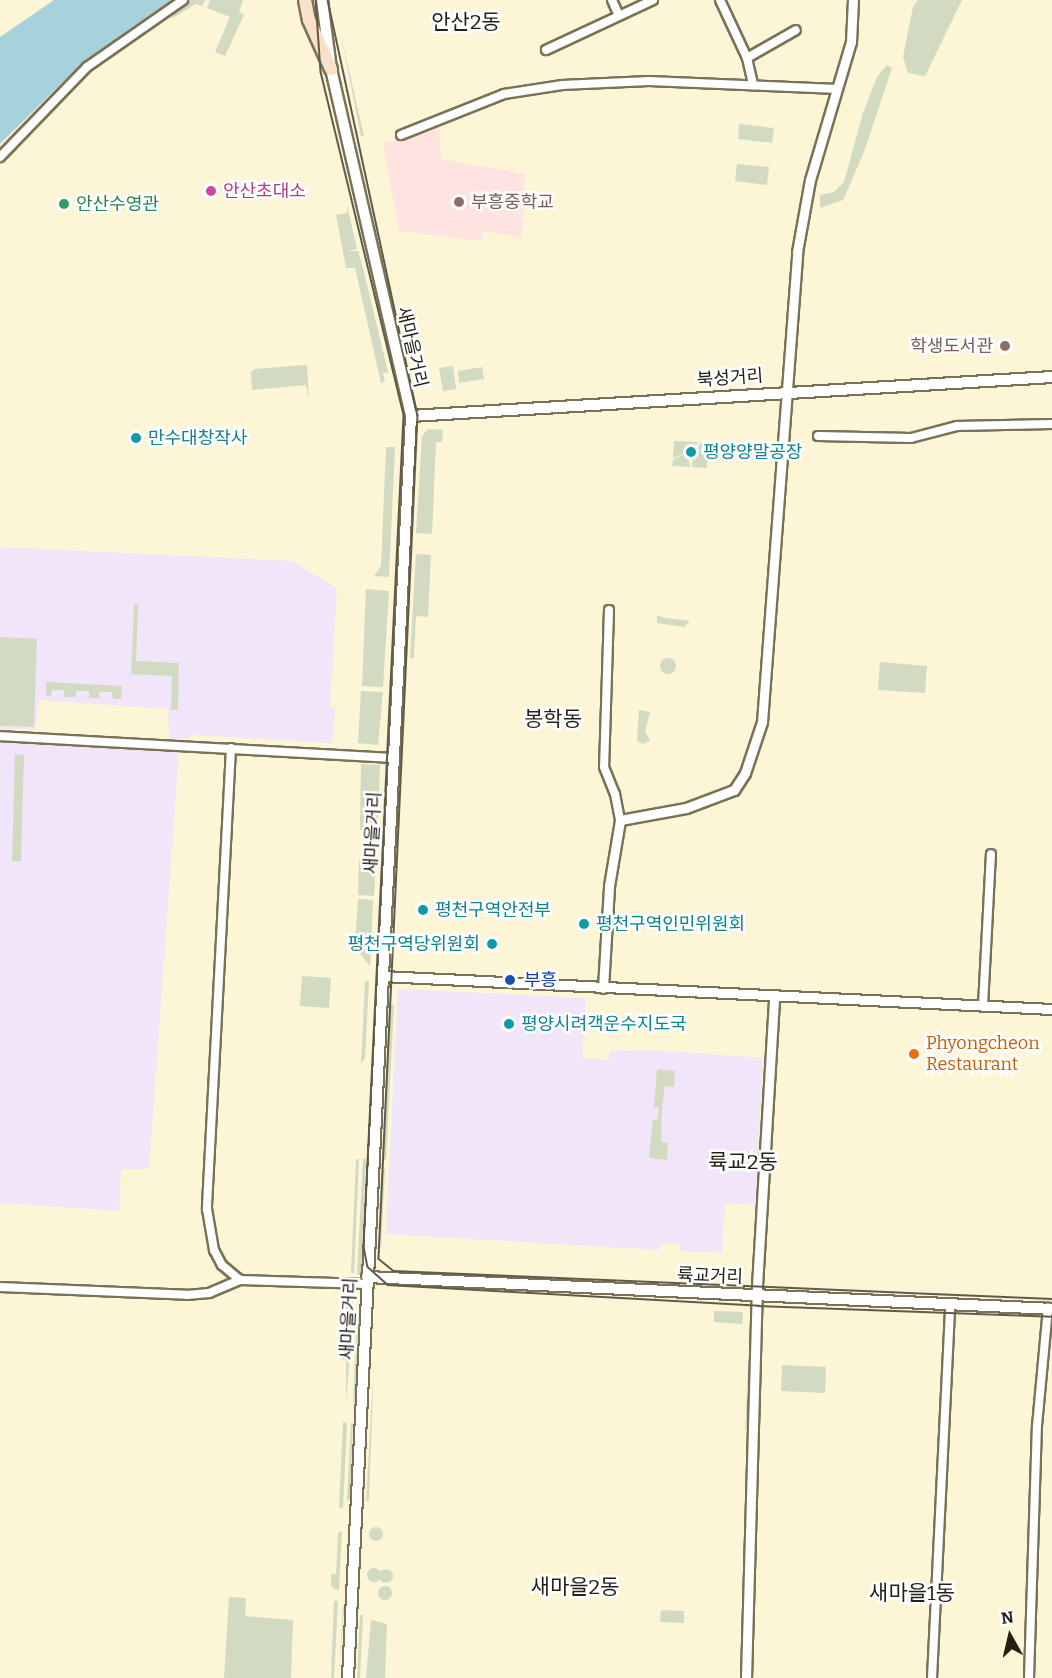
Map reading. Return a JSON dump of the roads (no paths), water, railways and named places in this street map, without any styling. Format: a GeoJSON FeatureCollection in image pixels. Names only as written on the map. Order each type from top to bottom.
{"type":"FeatureCollection","features":[{"type":"Feature","properties":{"kind":"main road"},"geometry":{"type":"LineString","coordinates":[[305,0],[309,20],[331,69]]}},
{"type":"Feature","properties":{"kind":"main road","name":"새마을거리"},"geometry":{"type":"LineString","coordinates":[[322,0],[331,69],[411,416],[348,1678]]}},
{"type":"Feature","properties":{"kind":"main road","name":"북성거리"},"geometry":{"type":"LineString","coordinates":[[411,416],[787,391],[1052,377]]}},
{"type":"Feature","properties":{"kind":"main road","name":"륙교거리"},"geometry":{"type":"LineString","coordinates":[[367,1281],[756,1294],[1050,1308]]}},
{"type":"Feature","properties":{"kind":"street"},"geometry":{"type":"LineString","coordinates":[[0,157],[87,67],[183,0]]}},
{"type":"Feature","properties":{"kind":"street"},"geometry":{"type":"LineString","coordinates":[[612,0],[619,16]]}},
{"type":"Feature","properties":{"kind":"street"},"geometry":{"type":"LineString","coordinates":[[546,50],[653,0]]}},
{"type":"Feature","properties":{"kind":"street"},"geometry":{"type":"LineString","coordinates":[[720,0],[747,58],[753,85]]}},
{"type":"Feature","properties":{"kind":"street"},"geometry":{"type":"LineString","coordinates":[[620,820],[686,808],[734,790],[745,773],[765,707],[787,391],[802,216],[851,42],[853,0]]}},
{"type":"Feature","properties":{"kind":"street"},"geometry":{"type":"LineString","coordinates":[[747,58],[796,30]]}},
{"type":"Feature","properties":{"kind":"street"},"geometry":{"type":"LineString","coordinates":[[401,135],[504,94],[553,86],[649,81],[838,89]]}},
{"type":"Feature","properties":{"kind":"street"},"geometry":{"type":"LineString","coordinates":[[818,436],[911,438],[957,426],[1052,424]]}},
{"type":"Feature","properties":{"kind":"street"},"geometry":{"type":"LineString","coordinates":[[603,988],[609,886],[620,820],[615,794],[604,767],[609,610]]}},
{"type":"Feature","properties":{"kind":"street"},"geometry":{"type":"LineString","coordinates":[[0,736],[393,758]]}},
{"type":"Feature","properties":{"kind":"street"},"geometry":{"type":"LineString","coordinates":[[231,748],[207,1209],[214,1250],[222,1265],[240,1280]]}},
{"type":"Feature","properties":{"kind":"street"},"geometry":{"type":"LineString","coordinates":[[983,1006],[991,854]]}},
{"type":"Feature","properties":{"kind":"street"},"geometry":{"type":"LineString","coordinates":[[382,976],[1052,1010]]}},
{"type":"Feature","properties":{"kind":"street"},"geometry":{"type":"LineString","coordinates":[[746,1678],[756,1294],[774,996]]}},
{"type":"Feature","properties":{"kind":"street"},"geometry":{"type":"LineString","coordinates":[[0,1287],[187,1294],[209,1293],[240,1280],[367,1281]]}},
{"type":"Feature","properties":{"kind":"street"},"geometry":{"type":"LineString","coordinates":[[932,1678],[950,1304]]}},
{"type":"Feature","properties":{"kind":"street"},"geometry":{"type":"LineString","coordinates":[[1029,1678],[1036,1437],[1050,1308]]}},
{"type":"Feature","properties":{"kind":"water"},"geometry":{"type":"Polygon","coordinates":[[[54,0],[171,0],[83,62],[0,144],[0,37],[54,0]]]}},
{"type":"Feature","properties":{"kind":"tram line"},"geometry":{"type":"LineString","coordinates":[[316,0],[321,72],[404,416],[364,1247],[368,1267],[388,1285],[758,1306],[1052,1317]]}},
{"type":"Feature","properties":{"kind":"tram line"},"geometry":{"type":"LineString","coordinates":[[328,0],[418,415],[379,1259],[394,1271],[1052,1299]]}},
{"type":"Feature","properties":{"kind":"place","name":"안산초대소"},"geometry":{"type":"Point","coordinates":[211,191]}},
{"type":"Feature","properties":{"kind":"place","name":"부흥중학교"},"geometry":{"type":"Point","coordinates":[459,202]}},
{"type":"Feature","properties":{"kind":"place","name":"안산수영관"},"geometry":{"type":"Point","coordinates":[64,204]}},
{"type":"Feature","properties":{"kind":"place","name":"학생도서관"},"geometry":{"type":"Point","coordinates":[1005,346]}},
{"type":"Feature","properties":{"kind":"place","name":"만수대창작사"},"geometry":{"type":"Point","coordinates":[136,438]}},
{"type":"Feature","properties":{"kind":"place","name":"평양양말공장"},"geometry":{"type":"Point","coordinates":[691,452]}},
{"type":"Feature","properties":{"kind":"place","name":"평천구역안전부"},"geometry":{"type":"Point","coordinates":[423,910]}},
{"type":"Feature","properties":{"kind":"place","name":"평천구역인민위원회"},"geometry":{"type":"Point","coordinates":[584,924]}},
{"type":"Feature","properties":{"kind":"place","name":"평천구역당위원회"},"geometry":{"type":"Point","coordinates":[492,944]}},
{"type":"Feature","properties":{"kind":"place","name":"부흥"},"geometry":{"type":"Point","coordinates":[510,980]}},
{"type":"Feature","properties":{"kind":"place","name":"평양시려객운수지도국"},"geometry":{"type":"Point","coordinates":[509,1024]}},
{"type":"Feature","properties":{"kind":"place","name":"Phyongcheon Restaurant"},"geometry":{"type":"Point","coordinates":[914,1054]}},
{"type":"Feature","properties":{"kind":"district","name":"안산2동"},"geometry":{"type":"Point","coordinates":[466,22]}},
{"type":"Feature","properties":{"kind":"district","name":"봉학동"},"geometry":{"type":"Point","coordinates":[553,719]}},
{"type":"Feature","properties":{"kind":"district","name":"륙교2동"},"geometry":{"type":"Point","coordinates":[743,1162]}},
{"type":"Feature","properties":{"kind":"district","name":"새마을2동"},"geometry":{"type":"Point","coordinates":[575,1587]}},
{"type":"Feature","properties":{"kind":"district","name":"새마을1동"},"geometry":{"type":"Point","coordinates":[912,1593]}}]}
